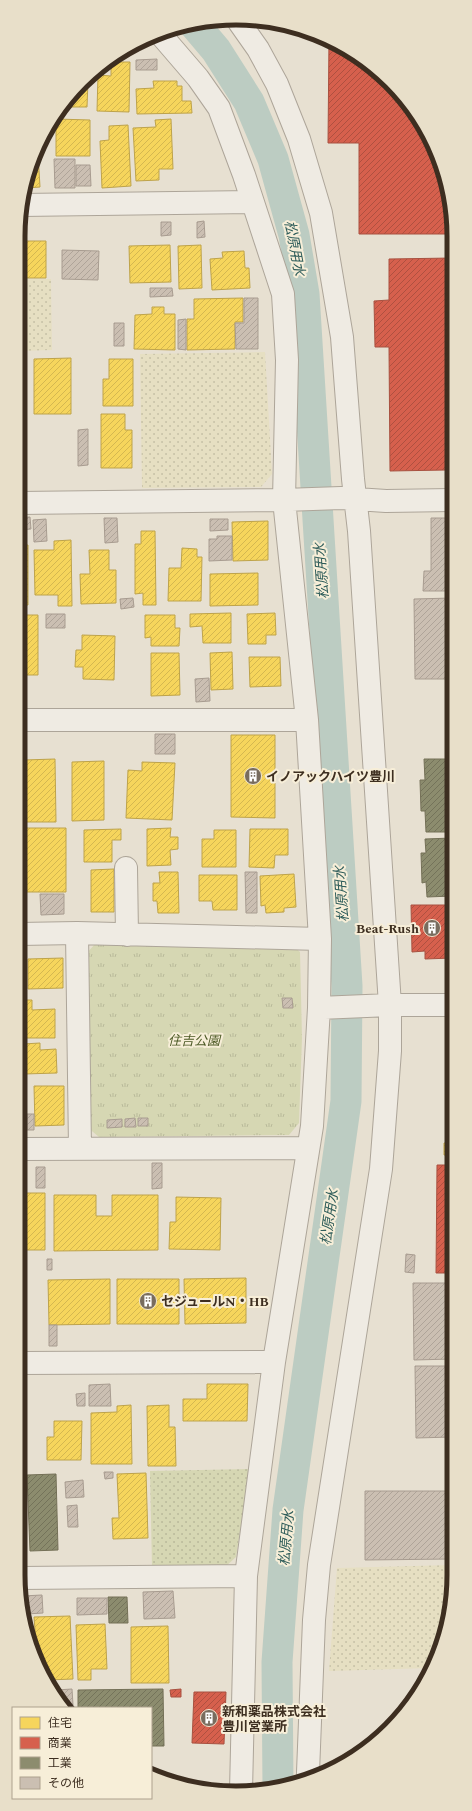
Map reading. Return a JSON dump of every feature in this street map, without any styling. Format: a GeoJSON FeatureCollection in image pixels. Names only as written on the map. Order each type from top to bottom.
{"type":"FeatureCollection","features":[{"type":"Feature","properties":{"kind":"street"},"geometry":{"type":"LineString","coordinates":[[241,25],[258,49],[277,84],[299,139],[321,213],[342,337],[349,499],[359,531],[384,1006],[390,1051],[381,1169],[319,1565],[314,1620],[308,1773]]}},
{"type":"Feature","properties":{"kind":"street"},"geometry":{"type":"LineString","coordinates":[[163,38],[198,78],[218,108],[244,175],[283,294],[287,360],[289,500],[307,720],[325,1007],[312,1126],[274,1362],[246,1576],[241,1786]]}},
{"type":"Feature","properties":{"kind":"street"},"geometry":{"type":"LineString","coordinates":[[27,205],[252,202]]}},
{"type":"Feature","properties":{"kind":"street"},"geometry":{"type":"LineString","coordinates":[[25,503],[349,499],[386,501],[447,500]]}},
{"type":"Feature","properties":{"kind":"street"},"geometry":{"type":"LineString","coordinates":[[25,720],[307,720]]}},
{"type":"Feature","properties":{"kind":"street"},"geometry":{"type":"LineString","coordinates":[[126,868],[127,935]]}},
{"type":"Feature","properties":{"kind":"street"},"geometry":{"type":"LineString","coordinates":[[25,934],[77,933],[320,939]]}},
{"type":"Feature","properties":{"kind":"street"},"geometry":{"type":"LineString","coordinates":[[77,933],[80,1148]]}},
{"type":"Feature","properties":{"kind":"street"},"geometry":{"type":"LineString","coordinates":[[325,1007],[447,1005]]}},
{"type":"Feature","properties":{"kind":"street"},"geometry":{"type":"LineString","coordinates":[[25,1148],[308,1148]]}},
{"type":"Feature","properties":{"kind":"street"},"geometry":{"type":"LineString","coordinates":[[25,1363],[274,1362]]}},
{"type":"Feature","properties":{"kind":"street"},"geometry":{"type":"LineString","coordinates":[[25,1578],[246,1576]]}},
{"type":"Feature","properties":{"kind":"shaded area"},"geometry":{"type":"Polygon","coordinates":[[[25,279],[51,279],[52,350],[25,351],[25,279]]]}},
{"type":"Feature","properties":{"kind":"shaded area"},"geometry":{"type":"Polygon","coordinates":[[[265,352],[272,474],[261,487],[142,488],[140,354],[265,352]]]}},
{"type":"Feature","properties":{"kind":"shaded area"},"geometry":{"type":"Polygon","coordinates":[[[447,1565],[447,1589],[443,1616],[436,1643],[425,1668],[329,1671],[337,1568],[447,1565]]]}},
{"type":"Feature","properties":{"kind":"green space","name":"住吉公園"},"geometry":{"type":"Polygon","coordinates":[[[289,942],[300,952],[302,1038],[299,1123],[289,1135],[99,1137],[86,1126],[86,954],[95,944],[289,942]]]}},
{"type":"Feature","properties":{"kind":"green space"},"geometry":{"type":"Polygon","coordinates":[[[250,1469],[236,1557],[225,1567],[152,1567],[150,1471],[250,1469]]]}},
{"type":"Feature","properties":{"kind":"building: 住宅"},"geometry":{"type":"Polygon","coordinates":[[[118,62],[130,62],[129,112],[97,111],[98,76],[111,76],[111,67],[118,62]]]}},
{"type":"Feature","properties":{"kind":"building: 住宅"},"geometry":{"type":"Polygon","coordinates":[[[153,81],[177,81],[177,86],[182,86],[182,101],[191,101],[192,113],[137,114],[136,89],[154,88],[153,81]]]}},
{"type":"Feature","properties":{"kind":"building: 住宅"},"geometry":{"type":"Polygon","coordinates":[[[88,86],[87,107],[70,107],[88,86]]]}},
{"type":"Feature","properties":{"kind":"building: 住宅"},"geometry":{"type":"Polygon","coordinates":[[[61,119],[90,120],[90,156],[56,156],[56,126],[61,119]]]}},
{"type":"Feature","properties":{"kind":"building: 住宅"},"geometry":{"type":"Polygon","coordinates":[[[171,119],[173,169],[159,169],[159,180],[136,181],[133,128],[156,127],[155,120],[171,119]]]}},
{"type":"Feature","properties":{"kind":"building: 住宅"},"geometry":{"type":"Polygon","coordinates":[[[128,125],[131,186],[102,188],[100,141],[109,140],[109,126],[128,125]]]}},
{"type":"Feature","properties":{"kind":"building: 住宅"},"geometry":{"type":"Polygon","coordinates":[[[38,162],[40,187],[31,188],[38,162]]]}},
{"type":"Feature","properties":{"kind":"building: 住宅"},"geometry":{"type":"Polygon","coordinates":[[[25,241],[46,241],[46,278],[25,278],[25,241]]]}},
{"type":"Feature","properties":{"kind":"building: 住宅"},"geometry":{"type":"Polygon","coordinates":[[[170,245],[171,282],[130,283],[129,246],[170,245]]]}},
{"type":"Feature","properties":{"kind":"building: 住宅"},"geometry":{"type":"Polygon","coordinates":[[[201,245],[202,288],[179,289],[178,246],[201,245]]]}},
{"type":"Feature","properties":{"kind":"building: 住宅"},"geometry":{"type":"Polygon","coordinates":[[[244,251],[245,268],[249,268],[250,288],[212,290],[210,259],[223,258],[222,252],[244,251]]]}},
{"type":"Feature","properties":{"kind":"building: 住宅"},"geometry":{"type":"Polygon","coordinates":[[[243,298],[243,322],[235,322],[235,349],[187,350],[187,319],[194,319],[194,299],[243,298]]]}},
{"type":"Feature","properties":{"kind":"building: 住宅"},"geometry":{"type":"Polygon","coordinates":[[[152,307],[164,307],[164,314],[175,314],[175,350],[134,349],[135,315],[152,314],[152,307]]]}},
{"type":"Feature","properties":{"kind":"building: 住宅"},"geometry":{"type":"Polygon","coordinates":[[[71,358],[71,414],[34,414],[34,359],[71,358]]]}},
{"type":"Feature","properties":{"kind":"building: 住宅"},"geometry":{"type":"Polygon","coordinates":[[[109,359],[133,359],[133,406],[103,406],[103,379],[109,379],[109,359]]]}},
{"type":"Feature","properties":{"kind":"building: 住宅"},"geometry":{"type":"Polygon","coordinates":[[[101,414],[125,414],[125,430],[132,430],[132,468],[101,468],[101,414]]]}},
{"type":"Feature","properties":{"kind":"building: 住宅"},"geometry":{"type":"Polygon","coordinates":[[[268,521],[268,560],[233,561],[232,522],[268,521]]]}},
{"type":"Feature","properties":{"kind":"building: 住宅"},"geometry":{"type":"Polygon","coordinates":[[[141,531],[155,531],[156,605],[143,605],[143,593],[135,594],[135,544],[141,544],[141,531]]]}},
{"type":"Feature","properties":{"kind":"building: 住宅"},"geometry":{"type":"Polygon","coordinates":[[[71,540],[72,606],[58,606],[58,595],[35,595],[34,550],[54,550],[54,541],[71,540]]]}},
{"type":"Feature","properties":{"kind":"building: 住宅"},"geometry":{"type":"Polygon","coordinates":[[[25,545],[28,545],[28,605],[25,605],[25,545]]]}},
{"type":"Feature","properties":{"kind":"building: 住宅"},"geometry":{"type":"Polygon","coordinates":[[[182,548],[197,549],[197,557],[202,557],[201,601],[168,601],[169,568],[181,568],[182,548]]]}},
{"type":"Feature","properties":{"kind":"building: 住宅"},"geometry":{"type":"Polygon","coordinates":[[[89,550],[109,550],[109,570],[116,570],[116,603],[81,604],[80,574],[90,574],[89,550]]]}},
{"type":"Feature","properties":{"kind":"building: 住宅"},"geometry":{"type":"Polygon","coordinates":[[[258,573],[258,605],[210,606],[210,574],[258,573]]]}},
{"type":"Feature","properties":{"kind":"building: 住宅"},"geometry":{"type":"Polygon","coordinates":[[[231,613],[231,643],[203,643],[202,626],[190,627],[190,614],[231,613]]]}},
{"type":"Feature","properties":{"kind":"building: 住宅"},"geometry":{"type":"Polygon","coordinates":[[[275,613],[276,635],[266,635],[266,644],[248,644],[247,614],[275,613]]]}},
{"type":"Feature","properties":{"kind":"building: 住宅"},"geometry":{"type":"Polygon","coordinates":[[[25,615],[38,615],[38,675],[25,675],[25,615]]]}},
{"type":"Feature","properties":{"kind":"building: 住宅"},"geometry":{"type":"Polygon","coordinates":[[[145,615],[175,615],[175,628],[180,628],[179,646],[151,646],[151,637],[145,638],[145,615]]]}},
{"type":"Feature","properties":{"kind":"building: 住宅"},"geometry":{"type":"Polygon","coordinates":[[[82,635],[115,636],[114,680],[83,679],[83,667],[75,667],[76,650],[82,650],[82,635]]]}},
{"type":"Feature","properties":{"kind":"building: 住宅"},"geometry":{"type":"Polygon","coordinates":[[[232,652],[233,689],[211,690],[210,653],[232,652]]]}},
{"type":"Feature","properties":{"kind":"building: 住宅"},"geometry":{"type":"Polygon","coordinates":[[[151,653],[179,653],[180,695],[151,696],[151,653]]]}},
{"type":"Feature","properties":{"kind":"building: 住宅"},"geometry":{"type":"Polygon","coordinates":[[[249,657],[280,657],[281,686],[250,687],[249,657]]]}},
{"type":"Feature","properties":{"kind":"building: 住宅","name":"イノアックハイツ豊川"},"geometry":{"type":"Polygon","coordinates":[[[231,735],[275,735],[275,818],[231,817],[231,735]]]}},
{"type":"Feature","properties":{"kind":"building: 住宅"},"geometry":{"type":"Polygon","coordinates":[[[55,759],[56,822],[25,822],[25,760],[55,759]]]}},
{"type":"Feature","properties":{"kind":"building: 住宅"},"geometry":{"type":"Polygon","coordinates":[[[104,761],[104,820],[72,821],[72,762],[104,761]]]}},
{"type":"Feature","properties":{"kind":"building: 住宅"},"geometry":{"type":"Polygon","coordinates":[[[142,762],[175,763],[172,820],[126,818],[128,770],[142,771],[142,762]]]}},
{"type":"Feature","properties":{"kind":"building: 住宅"},"geometry":{"type":"Polygon","coordinates":[[[26,828],[66,828],[66,892],[26,892],[26,828]]]}},
{"type":"Feature","properties":{"kind":"building: 住宅"},"geometry":{"type":"Polygon","coordinates":[[[171,828],[170,837],[178,837],[178,849],[170,850],[171,865],[147,866],[147,829],[171,828]]]}},
{"type":"Feature","properties":{"kind":"building: 住宅"},"geometry":{"type":"Polygon","coordinates":[[[121,829],[121,840],[112,840],[112,862],[84,862],[84,830],[121,829]]]}},
{"type":"Feature","properties":{"kind":"building: 住宅"},"geometry":{"type":"Polygon","coordinates":[[[250,829],[288,829],[288,855],[275,855],[274,868],[249,867],[250,829]]]}},
{"type":"Feature","properties":{"kind":"building: 住宅"},"geometry":{"type":"Polygon","coordinates":[[[214,830],[236,830],[236,867],[202,867],[202,839],[214,839],[214,830]]]}},
{"type":"Feature","properties":{"kind":"building: 住宅"},"geometry":{"type":"Polygon","coordinates":[[[114,869],[114,912],[91,912],[91,870],[114,869]]]}},
{"type":"Feature","properties":{"kind":"building: 住宅"},"geometry":{"type":"Polygon","coordinates":[[[159,872],[178,872],[179,913],[158,913],[157,901],[153,901],[153,883],[160,883],[159,872]]]}},
{"type":"Feature","properties":{"kind":"building: 住宅"},"geometry":{"type":"Polygon","coordinates":[[[294,874],[296,907],[284,908],[284,912],[266,913],[265,905],[261,906],[260,876],[294,874]]]}},
{"type":"Feature","properties":{"kind":"building: 住宅"},"geometry":{"type":"Polygon","coordinates":[[[199,875],[237,875],[237,910],[213,910],[212,901],[199,901],[199,875]]]}},
{"type":"Feature","properties":{"kind":"building: 住宅"},"geometry":{"type":"Polygon","coordinates":[[[63,958],[63,988],[28,989],[28,959],[63,958]]]}},
{"type":"Feature","properties":{"kind":"building: 住宅"},"geometry":{"type":"Polygon","coordinates":[[[25,1000],[32,1000],[32,1010],[55,1009],[55,1038],[25,1038],[25,1000]]]}},
{"type":"Feature","properties":{"kind":"building: 住宅"},"geometry":{"type":"Polygon","coordinates":[[[40,1043],[40,1050],[56,1049],[57,1073],[25,1074],[25,1044],[40,1043]]]}},
{"type":"Feature","properties":{"kind":"building: 住宅"},"geometry":{"type":"Polygon","coordinates":[[[34,1086],[64,1086],[64,1125],[35,1126],[34,1086]]]}},
{"type":"Feature","properties":{"kind":"building: 住宅"},"geometry":{"type":"Polygon","coordinates":[[[444,1143],[447,1143],[447,1155],[444,1155],[444,1143]]]}},
{"type":"Feature","properties":{"kind":"building: 住宅"},"geometry":{"type":"Polygon","coordinates":[[[26,1193],[45,1193],[45,1250],[25,1250],[26,1193]]]}},
{"type":"Feature","properties":{"kind":"building: 住宅"},"geometry":{"type":"Polygon","coordinates":[[[54,1195],[96,1195],[96,1216],[112,1216],[112,1195],[158,1195],[158,1250],[54,1251],[54,1195]]]}},
{"type":"Feature","properties":{"kind":"building: 住宅"},"geometry":{"type":"Polygon","coordinates":[[[176,1197],[221,1198],[220,1250],[169,1249],[170,1222],[176,1222],[176,1197]]]}},
{"type":"Feature","properties":{"kind":"building: 住宅"},"geometry":{"type":"Polygon","coordinates":[[[246,1278],[246,1323],[185,1324],[184,1279],[246,1278]]]}},
{"type":"Feature","properties":{"kind":"building: 住宅"},"geometry":{"type":"Polygon","coordinates":[[[110,1279],[110,1324],[49,1325],[48,1280],[110,1279]]]}},
{"type":"Feature","properties":{"kind":"building: 住宅","name":"セジュールN・HB"},"geometry":{"type":"Polygon","coordinates":[[[117,1279],[179,1279],[179,1324],[117,1324],[117,1279]]]}},
{"type":"Feature","properties":{"kind":"building: 住宅"},"geometry":{"type":"Polygon","coordinates":[[[207,1384],[248,1384],[247,1421],[183,1421],[183,1399],[207,1399],[207,1384]]]}},
{"type":"Feature","properties":{"kind":"building: 住宅"},"geometry":{"type":"Polygon","coordinates":[[[131,1405],[132,1464],[91,1464],[91,1413],[117,1412],[117,1406],[131,1405]]]}},
{"type":"Feature","properties":{"kind":"building: 住宅"},"geometry":{"type":"Polygon","coordinates":[[[169,1405],[169,1427],[175,1427],[176,1466],[148,1466],[147,1406],[169,1405]]]}},
{"type":"Feature","properties":{"kind":"building: 住宅"},"geometry":{"type":"Polygon","coordinates":[[[54,1421],[82,1421],[81,1460],[47,1460],[47,1437],[54,1437],[54,1421]]]}},
{"type":"Feature","properties":{"kind":"building: 住宅"},"geometry":{"type":"Polygon","coordinates":[[[146,1473],[148,1538],[113,1539],[112,1518],[119,1518],[117,1474],[146,1473]]]}},
{"type":"Feature","properties":{"kind":"building: 住宅"},"geometry":{"type":"Polygon","coordinates":[[[70,1616],[73,1679],[53,1680],[36,1643],[34,1617],[70,1616]]]}},
{"type":"Feature","properties":{"kind":"building: 住宅"},"geometry":{"type":"Polygon","coordinates":[[[105,1624],[107,1669],[91,1669],[91,1680],[78,1680],[76,1625],[105,1624]]]}},
{"type":"Feature","properties":{"kind":"building: 住宅"},"geometry":{"type":"Polygon","coordinates":[[[168,1626],[169,1683],[131,1683],[131,1627],[168,1626]]]}},
{"type":"Feature","properties":{"kind":"building: 商業"},"geometry":{"type":"Polygon","coordinates":[[[329,47],[342,53],[375,77],[395,97],[419,130],[431,155],[440,181],[447,222],[447,234],[359,234],[359,143],[328,143],[329,47]]]}},
{"type":"Feature","properties":{"kind":"building: 商業"},"geometry":{"type":"Polygon","coordinates":[[[447,258],[447,478],[446,470],[390,471],[389,347],[375,347],[374,301],[389,300],[389,259],[447,258]]]}},
{"type":"Feature","properties":{"kind":"building: 商業","name":"Beat-Rush"},"geometry":{"type":"Polygon","coordinates":[[[411,905],[447,905],[447,958],[425,959],[425,951],[412,952],[411,905]]]}},
{"type":"Feature","properties":{"kind":"building: 商業"},"geometry":{"type":"Polygon","coordinates":[[[437,1165],[447,1165],[447,1273],[436,1273],[437,1165]]]}},
{"type":"Feature","properties":{"kind":"building: 商業"},"geometry":{"type":"Polygon","coordinates":[[[181,1689],[181,1697],[171,1697],[170,1690],[181,1689]]]}},
{"type":"Feature","properties":{"kind":"building: 商業","name":"新和薬品株式会社 豊川営業所"},"geometry":{"type":"Polygon","coordinates":[[[194,1692],[226,1692],[224,1744],[192,1743],[194,1692]]]}},
{"type":"Feature","properties":{"kind":"building: 工業"},"geometry":{"type":"Polygon","coordinates":[[[424,759],[447,759],[447,832],[426,832],[425,811],[421,811],[420,780],[425,780],[424,759]]]}},
{"type":"Feature","properties":{"kind":"building: 工業"},"geometry":{"type":"Polygon","coordinates":[[[447,838],[447,896],[427,897],[426,882],[422,883],[421,853],[426,853],[425,839],[447,838]]]}},
{"type":"Feature","properties":{"kind":"building: 工業"},"geometry":{"type":"Polygon","coordinates":[[[56,1474],[58,1550],[30,1551],[27,1475],[56,1474]]]}},
{"type":"Feature","properties":{"kind":"building: 工業"},"geometry":{"type":"Polygon","coordinates":[[[108,1597],[127,1597],[128,1623],[109,1623],[108,1597]]]}},
{"type":"Feature","properties":{"kind":"building: 工業"},"geometry":{"type":"Polygon","coordinates":[[[163,1689],[164,1746],[152,1746],[152,1707],[78,1707],[78,1690],[163,1689]]]}},
{"type":"Feature","properties":{"kind":"building: その他"},"geometry":{"type":"Polygon","coordinates":[[[157,59],[157,70],[136,70],[136,60],[157,59]]]}},
{"type":"Feature","properties":{"kind":"building: その他"},"geometry":{"type":"Polygon","coordinates":[[[54,159],[75,159],[75,188],[55,188],[54,159]]]}},
{"type":"Feature","properties":{"kind":"building: その他"},"geometry":{"type":"Polygon","coordinates":[[[76,165],[90,165],[91,186],[76,186],[76,165]]]}},
{"type":"Feature","properties":{"kind":"building: その他"},"geometry":{"type":"Polygon","coordinates":[[[204,221],[205,237],[197,238],[197,222],[204,221]]]}},
{"type":"Feature","properties":{"kind":"building: その他"},"geometry":{"type":"Polygon","coordinates":[[[161,222],[171,222],[171,235],[161,236],[161,222]]]}},
{"type":"Feature","properties":{"kind":"building: その他"},"geometry":{"type":"Polygon","coordinates":[[[62,250],[99,251],[98,280],[62,279],[62,250]]]}},
{"type":"Feature","properties":{"kind":"building: その他"},"geometry":{"type":"Polygon","coordinates":[[[150,288],[172,288],[173,296],[150,297],[150,288]]]}},
{"type":"Feature","properties":{"kind":"building: その他"},"geometry":{"type":"Polygon","coordinates":[[[244,298],[258,298],[258,349],[236,349],[235,323],[244,323],[244,298]]]}},
{"type":"Feature","properties":{"kind":"building: その他"},"geometry":{"type":"Polygon","coordinates":[[[186,319],[186,350],[178,349],[178,320],[186,319]]]}},
{"type":"Feature","properties":{"kind":"building: その他"},"geometry":{"type":"Polygon","coordinates":[[[114,323],[124,323],[124,346],[114,346],[114,323]]]}},
{"type":"Feature","properties":{"kind":"building: その他"},"geometry":{"type":"Polygon","coordinates":[[[88,429],[88,465],[78,466],[78,430],[88,429]]]}},
{"type":"Feature","properties":{"kind":"building: その他"},"geometry":{"type":"Polygon","coordinates":[[[25,517],[30,517],[31,529],[25,530],[25,517]]]}},
{"type":"Feature","properties":{"kind":"building: その他"},"geometry":{"type":"Polygon","coordinates":[[[104,518],[117,518],[118,542],[105,543],[104,518]]]}},
{"type":"Feature","properties":{"kind":"building: その他"},"geometry":{"type":"Polygon","coordinates":[[[431,518],[447,518],[447,591],[423,591],[424,571],[431,571],[431,518]]]}},
{"type":"Feature","properties":{"kind":"building: その他"},"geometry":{"type":"Polygon","coordinates":[[[46,519],[47,541],[34,542],[33,520],[46,519]]]}},
{"type":"Feature","properties":{"kind":"building: その他"},"geometry":{"type":"Polygon","coordinates":[[[210,519],[228,519],[228,530],[210,531],[210,519]]]}},
{"type":"Feature","properties":{"kind":"building: その他"},"geometry":{"type":"Polygon","coordinates":[[[217,536],[232,536],[232,560],[209,561],[209,539],[217,539],[217,536]]]}},
{"type":"Feature","properties":{"kind":"building: その他"},"geometry":{"type":"Polygon","coordinates":[[[133,598],[134,607],[121,609],[120,599],[133,598]]]}},
{"type":"Feature","properties":{"kind":"building: その他"},"geometry":{"type":"Polygon","coordinates":[[[447,598],[447,679],[415,679],[414,599],[447,598]]]}},
{"type":"Feature","properties":{"kind":"building: その他"},"geometry":{"type":"Polygon","coordinates":[[[46,614],[65,614],[65,628],[46,628],[46,614]]]}},
{"type":"Feature","properties":{"kind":"building: その他"},"geometry":{"type":"Polygon","coordinates":[[[209,678],[210,701],[196,702],[195,679],[209,678]]]}},
{"type":"Feature","properties":{"kind":"building: その他"},"geometry":{"type":"Polygon","coordinates":[[[155,734],[175,734],[175,754],[155,754],[155,734]]]}},
{"type":"Feature","properties":{"kind":"building: その他"},"geometry":{"type":"Polygon","coordinates":[[[245,872],[257,872],[257,913],[246,913],[245,872]]]}},
{"type":"Feature","properties":{"kind":"building: その他"},"geometry":{"type":"Polygon","coordinates":[[[40,894],[64,894],[64,914],[41,915],[40,894]]]}},
{"type":"Feature","properties":{"kind":"building: その他"},"geometry":{"type":"Polygon","coordinates":[[[282,998],[292,998],[293,1008],[283,1008],[282,998]]]}},
{"type":"Feature","properties":{"kind":"building: その他"},"geometry":{"type":"Polygon","coordinates":[[[27,1114],[34,1114],[34,1130],[27,1130],[27,1114]]]}},
{"type":"Feature","properties":{"kind":"building: その他"},"geometry":{"type":"Polygon","coordinates":[[[135,1118],[136,1127],[125,1127],[125,1119],[135,1118]]]}},
{"type":"Feature","properties":{"kind":"building: その他"},"geometry":{"type":"Polygon","coordinates":[[[138,1118],[148,1118],[148,1126],[138,1126],[138,1118]]]}},
{"type":"Feature","properties":{"kind":"building: その他"},"geometry":{"type":"Polygon","coordinates":[[[122,1119],[122,1127],[107,1128],[107,1120],[122,1119]]]}},
{"type":"Feature","properties":{"kind":"building: その他"},"geometry":{"type":"Polygon","coordinates":[[[152,1163],[162,1163],[162,1188],[152,1189],[152,1163]]]}},
{"type":"Feature","properties":{"kind":"building: その他"},"geometry":{"type":"Polygon","coordinates":[[[36,1167],[45,1167],[45,1188],[36,1188],[36,1167]]]}},
{"type":"Feature","properties":{"kind":"building: その他"},"geometry":{"type":"Polygon","coordinates":[[[406,1254],[415,1255],[414,1273],[405,1272],[406,1254]]]}},
{"type":"Feature","properties":{"kind":"building: その他"},"geometry":{"type":"Polygon","coordinates":[[[47,1259],[52,1259],[52,1270],[47,1270],[47,1259]]]}},
{"type":"Feature","properties":{"kind":"building: その他"},"geometry":{"type":"Polygon","coordinates":[[[413,1283],[447,1283],[447,1359],[414,1360],[413,1283]]]}},
{"type":"Feature","properties":{"kind":"building: その他"},"geometry":{"type":"Polygon","coordinates":[[[49,1325],[57,1325],[57,1346],[49,1346],[49,1325]]]}},
{"type":"Feature","properties":{"kind":"building: その他"},"geometry":{"type":"Polygon","coordinates":[[[415,1366],[447,1366],[447,1437],[416,1438],[415,1366]]]}},
{"type":"Feature","properties":{"kind":"building: その他"},"geometry":{"type":"Polygon","coordinates":[[[110,1384],[111,1406],[89,1406],[89,1385],[110,1384]]]}},
{"type":"Feature","properties":{"kind":"building: その他"},"geometry":{"type":"Polygon","coordinates":[[[85,1393],[85,1406],[77,1406],[76,1394],[85,1393]]]}},
{"type":"Feature","properties":{"kind":"building: その他"},"geometry":{"type":"Polygon","coordinates":[[[104,1472],[113,1472],[113,1478],[105,1479],[104,1472]]]}},
{"type":"Feature","properties":{"kind":"building: その他"},"geometry":{"type":"Polygon","coordinates":[[[83,1480],[84,1497],[66,1498],[65,1482],[83,1480]]]}},
{"type":"Feature","properties":{"kind":"building: その他"},"geometry":{"type":"Polygon","coordinates":[[[365,1491],[447,1491],[447,1559],[365,1560],[365,1491]]]}},
{"type":"Feature","properties":{"kind":"building: その他"},"geometry":{"type":"Polygon","coordinates":[[[77,1505],[78,1527],[68,1527],[67,1506],[77,1505]]]}},
{"type":"Feature","properties":{"kind":"building: その他"},"geometry":{"type":"Polygon","coordinates":[[[173,1591],[175,1618],[144,1619],[143,1592],[173,1591]]]}},
{"type":"Feature","properties":{"kind":"building: その他"},"geometry":{"type":"Polygon","coordinates":[[[42,1595],[43,1613],[29,1614],[26,1596],[42,1595]]]}},
{"type":"Feature","properties":{"kind":"building: その他"},"geometry":{"type":"Polygon","coordinates":[[[77,1598],[107,1598],[107,1614],[77,1615],[77,1598]]]}},
{"type":"Feature","properties":{"kind":"building: その他"},"geometry":{"type":"Polygon","coordinates":[[[72,1689],[73,1705],[71,1705],[60,1690],[72,1689]]]}},
{"type":"Feature","properties":{"kind":"waterway","name":"松原用水"},"geometry":{"type":"LineString","coordinates":[[198,29],[216,50],[249,102],[273,159],[294,235],[304,294],[347,986],[346,1101],[288,1510],[277,1662],[278,1782]]}},
{"type":"Feature","properties":{"kind":"place","name":"イノアックハイツ豊川"},"geometry":{"type":"Point","coordinates":[253,776]}},
{"type":"Feature","properties":{"kind":"place","name":"Beat-Rush"},"geometry":{"type":"Point","coordinates":[432,928]}},
{"type":"Feature","properties":{"kind":"place","name":"セジュールN・HB"},"geometry":{"type":"Point","coordinates":[148,1301]}},
{"type":"Feature","properties":{"kind":"place","name":"新和薬品株式会社 豊川営業所"},"geometry":{"type":"Point","coordinates":[209,1718]}}]}
